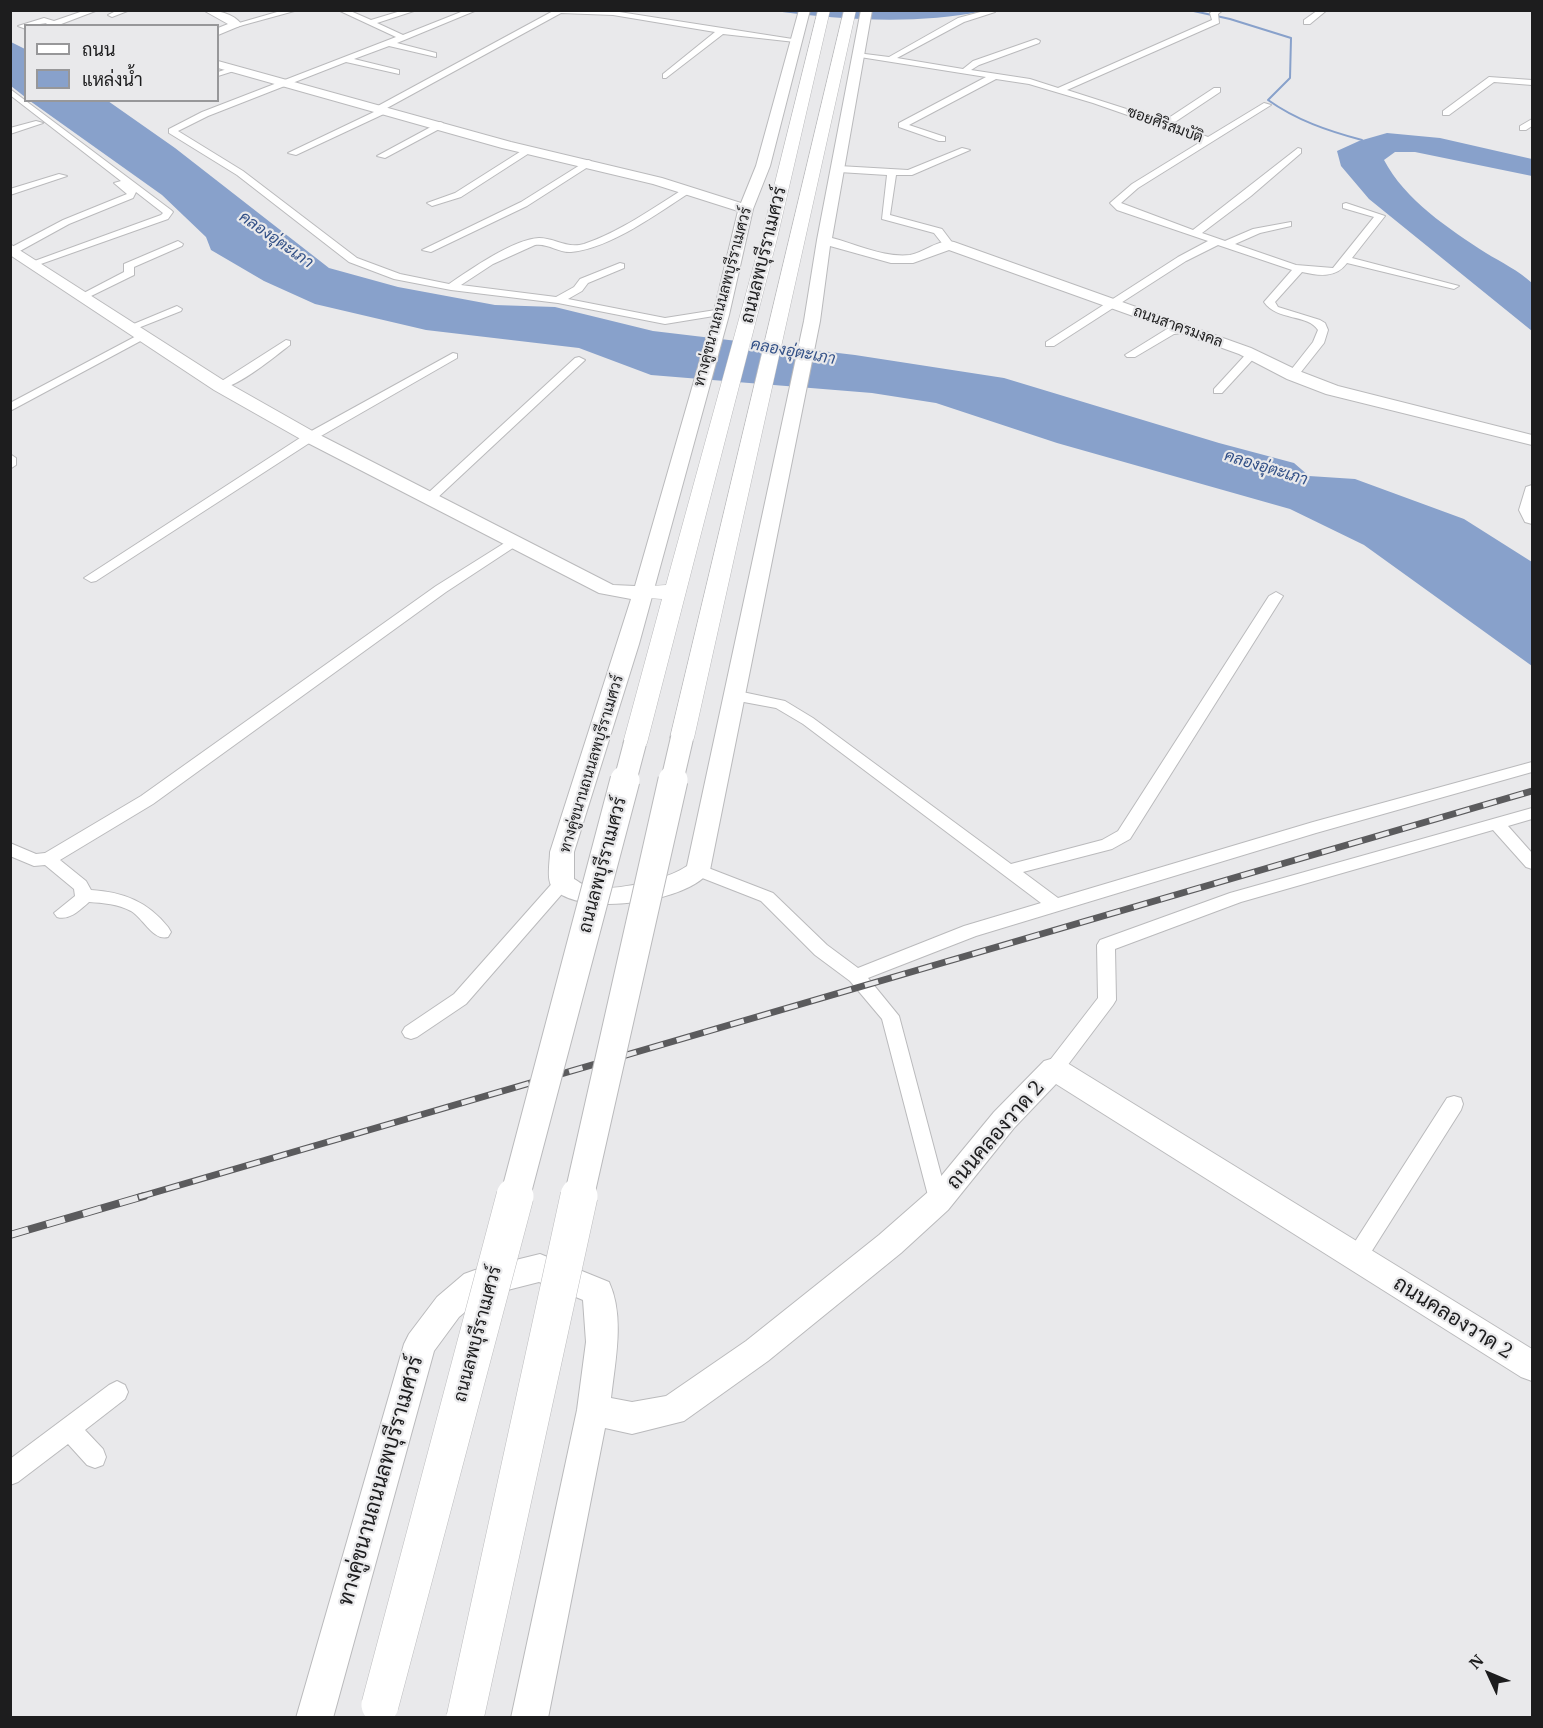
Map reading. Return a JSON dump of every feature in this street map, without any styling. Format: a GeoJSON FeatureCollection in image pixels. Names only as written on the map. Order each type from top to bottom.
{"type":"FeatureCollection","features":[{"type":"Feature","properties":{"kind":"main road"},"geometry":{"type":"LineString","coordinates":[[208,10],[236,25],[219,32]]}},
{"type":"Feature","properties":{"kind":"main road","name":"ทางคู่ขนานถนนลพบุรีราเมศวร์"},"geometry":{"type":"LineString","coordinates":[[562,883],[562,852],[629,644],[698,391],[722,314],[746,209],[763,166],[795,40],[804,14]]}},
{"type":"Feature","properties":{"kind":"main road","name":"ถนนลพบุรีราเมศวร์"},"geometry":{"type":"LineString","coordinates":[[378,1711],[727,397],[823,16]]}},
{"type":"Feature","properties":{"kind":"main road","name":"ถนนลพบุรีราเมศวร์"},"geometry":{"type":"LineString","coordinates":[[465,1718],[536,1385],[848,16]]}},
{"type":"Feature","properties":{"kind":"main road"},"geometry":{"type":"LineString","coordinates":[[562,883],[583,895],[632,895],[684,880],[698,870],[797,397],[812,321],[824,240],[867,16]]}},
{"type":"Feature","properties":{"kind":"main road"},"geometry":{"type":"LineString","coordinates":[[219,64],[529,150],[688,190],[746,209]]}},
{"type":"Feature","properties":{"kind":"main road"},"geometry":{"type":"LineString","coordinates":[[785,168],[814,170]]}},
{"type":"Feature","properties":{"kind":"main road"},"geometry":{"type":"LineString","coordinates":[[824,240],[891,260],[914,258],[949,245]]}},
{"type":"Feature","properties":{"kind":"main road","name":"ถนนสาครมงคล"},"geometry":{"type":"LineString","coordinates":[[949,245],[1252,354],[1293,375],[1332,390],[1533,440]]}},
{"type":"Feature","properties":{"kind":"main road"},"geometry":{"type":"LineString","coordinates":[[12,249],[220,386],[310,437],[431,497],[606,589],[623,593],[675,592]]}},
{"type":"Feature","properties":{"kind":"main road"},"geometry":{"type":"LineString","coordinates":[[1533,491],[1528,510],[1533,518]]}},
{"type":"Feature","properties":{"kind":"main road","name":"ถนนคลองวาด 2"},"geometry":{"type":"LineString","coordinates":[[594,1410],[633,1418],[673,1410],[757,1351],[890,1244],[938,1201],[1004,1120],[1054,1069],[1533,1366]]}},
{"type":"Feature","properties":{"kind":"main road","name":"ทางคู่ขนานถนนลพบุรีราเมศวร์"},"geometry":{"type":"LineString","coordinates":[[313,1716],[420,1344],[448,1307],[475,1284],[540,1268],[598,1293],[602,1342],[594,1410],[530,1718]]}},
{"type":"Feature","properties":{"kind":"street"},"geometry":{"type":"LineString","coordinates":[[29,24],[44,20],[50,24],[95,10]]}},
{"type":"Feature","properties":{"kind":"street"},"geometry":{"type":"LineString","coordinates":[[112,15],[127,10]]}},
{"type":"Feature","properties":{"kind":"street"},"geometry":{"type":"LineString","coordinates":[[236,25],[295,10]]}},
{"type":"Feature","properties":{"kind":"street"},"geometry":{"type":"LineString","coordinates":[[342,10],[404,38]]}},
{"type":"Feature","properties":{"kind":"street"},"geometry":{"type":"LineString","coordinates":[[370,23],[414,10]]}},
{"type":"Feature","properties":{"kind":"street"},"geometry":{"type":"LineString","coordinates":[[474,10],[288,84],[205,114],[172,131],[240,173],[353,260],[399,277],[558,300],[665,321],[722,314]]}},
{"type":"Feature","properties":{"kind":"street"},"geometry":{"type":"LineString","coordinates":[[1307,22],[1324,10]]}},
{"type":"Feature","properties":{"kind":"street"},"geometry":{"type":"LineString","coordinates":[[293,153],[382,110],[560,11],[613,14],[795,40]]}},
{"type":"Feature","properties":{"kind":"street"},"geometry":{"type":"LineString","coordinates":[[892,58],[960,20],[991,12]]}},
{"type":"Feature","properties":{"kind":"street"},"geometry":{"type":"LineString","coordinates":[[1060,90],[1217,15]]}},
{"type":"Feature","properties":{"kind":"street"},"geometry":{"type":"LineString","coordinates":[[666,76],[721,31]]}},
{"type":"Feature","properties":{"kind":"street"},"geometry":{"type":"LineString","coordinates":[[964,71],[976,63],[1036,40]]}},
{"type":"Feature","properties":{"kind":"street"},"geometry":{"type":"LineString","coordinates":[[389,44],[433,55]]}},
{"type":"Feature","properties":{"kind":"street","name":"ซอยศิริสมบัติ"},"geometry":{"type":"LineString","coordinates":[[860,54],[995,76],[1060,90],[1209,140]]}},
{"type":"Feature","properties":{"kind":"street"},"geometry":{"type":"LineString","coordinates":[[346,60],[396,72]]}},
{"type":"Feature","properties":{"kind":"street"},"geometry":{"type":"LineString","coordinates":[[219,75],[233,70]]}},
{"type":"Feature","properties":{"kind":"street"},"geometry":{"type":"LineString","coordinates":[[942,140],[902,125],[995,76]]}},
{"type":"Feature","properties":{"kind":"street"},"geometry":{"type":"LineString","coordinates":[[1446,113],[1492,79],[1533,83]]}},
{"type":"Feature","properties":{"kind":"street"},"geometry":{"type":"LineString","coordinates":[[1166,124],[1217,90]]}},
{"type":"Feature","properties":{"kind":"street"},"geometry":{"type":"LineString","coordinates":[[11,97],[39,123],[58,134],[132,195],[66,222],[12,249]]}},
{"type":"Feature","properties":{"kind":"street"},"geometry":{"type":"LineString","coordinates":[[11,97],[168,212],[165,217],[34,263]]}},
{"type":"Feature","properties":{"kind":"street"},"geometry":{"type":"LineString","coordinates":[[1209,140],[1267,105]]}},
{"type":"Feature","properties":{"kind":"street"},"geometry":{"type":"LineString","coordinates":[[1523,128],[1533,122]]}},
{"type":"Feature","properties":{"kind":"street"},"geometry":{"type":"LineString","coordinates":[[10,131],[39,123]]}},
{"type":"Feature","properties":{"kind":"street"},"geometry":{"type":"LineString","coordinates":[[382,156],[440,125]]}},
{"type":"Feature","properties":{"kind":"street","name":"ซอยศิริสมบัติ"},"geometry":{"type":"LineString","coordinates":[[1209,140],[1135,186],[1115,203],[1120,208],[1299,268],[1325,273],[1336,271],[1346,260]]}},
{"type":"Feature","properties":{"kind":"street"},"geometry":{"type":"LineString","coordinates":[[432,203],[458,195],[529,150]]}},
{"type":"Feature","properties":{"kind":"street"},"geometry":{"type":"LineString","coordinates":[[839,169],[909,173],[965,150]]}},
{"type":"Feature","properties":{"kind":"street"},"geometry":{"type":"LineString","coordinates":[[1195,233],[1248,194],[1298,151]]}},
{"type":"Feature","properties":{"kind":"street"},"geometry":{"type":"LineString","coordinates":[[427,250],[524,204],[588,163]]}},
{"type":"Feature","properties":{"kind":"street"},"geometry":{"type":"LineString","coordinates":[[892,172],[885,217],[938,231],[949,245]]}},
{"type":"Feature","properties":{"kind":"street"},"geometry":{"type":"LineString","coordinates":[[10,192],[62,176]]}},
{"type":"Feature","properties":{"kind":"street"},"geometry":{"type":"LineString","coordinates":[[451,286],[489,262],[533,242],[542,241],[567,249],[585,247],[633,224],[688,190]]}},
{"type":"Feature","properties":{"kind":"street"},"geometry":{"type":"LineString","coordinates":[[1346,206],[1380,216],[1346,260],[1454,286]]}},
{"type":"Feature","properties":{"kind":"street"},"geometry":{"type":"LineString","coordinates":[[1050,344],[1182,259],[1222,242],[1288,224]]}},
{"type":"Feature","properties":{"kind":"street"},"geometry":{"type":"LineString","coordinates":[[83,296],[130,273],[128,266],[177,244]]}},
{"type":"Feature","properties":{"kind":"street"},"geometry":{"type":"LineString","coordinates":[[1356,247],[1369,249]]}},
{"type":"Feature","properties":{"kind":"street"},"geometry":{"type":"LineString","coordinates":[[558,300],[578,290],[584,281],[620,266]]}},
{"type":"Feature","properties":{"kind":"street"},"geometry":{"type":"LineString","coordinates":[[1293,375],[1318,343],[1323,330],[1316,322],[1274,309],[1269,302],[1299,268]]}},
{"type":"Feature","properties":{"kind":"street"},"geometry":{"type":"LineString","coordinates":[[10,408],[177,309]]}},
{"type":"Feature","properties":{"kind":"street"},"geometry":{"type":"LineString","coordinates":[[1131,355],[1171,331],[1186,330]]}},
{"type":"Feature","properties":{"kind":"street"},"geometry":{"type":"LineString","coordinates":[[220,386],[257,365],[286,343]]}},
{"type":"Feature","properties":{"kind":"street"},"geometry":{"type":"LineString","coordinates":[[1218,391],[1252,354]]}},
{"type":"Feature","properties":{"kind":"street"},"geometry":{"type":"LineString","coordinates":[[91,578],[310,437],[453,356]]}},
{"type":"Feature","properties":{"kind":"street"},"geometry":{"type":"LineString","coordinates":[[431,497],[579,360]]}},
{"type":"Feature","properties":{"kind":"street"},"geometry":{"type":"LineString","coordinates":[[10,458],[10,465]]}},
{"type":"Feature","properties":{"kind":"street"},"geometry":{"type":"LineString","coordinates":[[10,849],[34,860],[48,859],[147,800],[441,589],[514,540]]}},
{"type":"Feature","properties":{"kind":"street"},"geometry":{"type":"LineString","coordinates":[[1009,870],[1116,842],[1124,835],[1276,596]]}},
{"type":"Feature","properties":{"kind":"street"},"geometry":{"type":"LineString","coordinates":[[733,695],[780,704],[808,721],[1055,904]]}},
{"type":"Feature","properties":{"kind":"street"},"geometry":{"type":"LineString","coordinates":[[856,976],[969,931],[1055,904],[1313,828],[1533,767]]}},
{"type":"Feature","properties":{"kind":"street"},"geometry":{"type":"LineString","coordinates":[[1054,1069],[1107,1000],[1106,945],[1236,897],[1533,814]]}},
{"type":"Feature","properties":{"kind":"street"},"geometry":{"type":"LineString","coordinates":[[1497,824],[1533,863]]}},
{"type":"Feature","properties":{"kind":"street"},"geometry":{"type":"LineString","coordinates":[[48,859],[80,885],[84,892],[82,899],[63,913]]}},
{"type":"Feature","properties":{"kind":"street"},"geometry":{"type":"LineString","coordinates":[[698,870],[767,897],[821,950],[856,976],[890,1016],[938,1201]]}},
{"type":"Feature","properties":{"kind":"street"},"geometry":{"type":"LineString","coordinates":[[411,1032],[460,999],[562,883]]}},
{"type":"Feature","properties":{"kind":"street"},"geometry":{"type":"LineString","coordinates":[[83,896],[112,897],[141,908],[153,918],[162,932]]}},
{"type":"Feature","properties":{"kind":"street"},"geometry":{"type":"LineString","coordinates":[[1356,1258],[1454,1104]]}},
{"type":"Feature","properties":{"kind":"street"},"geometry":{"type":"LineString","coordinates":[[10,1474],[117,1392]]}},
{"type":"Feature","properties":{"kind":"street"},"geometry":{"type":"LineString","coordinates":[[69,1429],[95,1457]]}},
{"type":"Feature","properties":{"kind":"water"},"geometry":{"type":"Polygon","coordinates":[[[774,11],[984,11],[932,18],[879,20],[774,11]]]}},
{"type":"Feature","properties":{"kind":"water"},"geometry":{"type":"Polygon","coordinates":[[[11,42],[24,48],[24,96],[11,86],[11,42]]]}},
{"type":"Feature","properties":{"kind":"water","name":"คลองอุ่ตะเภา"},"geometry":{"type":"Polygon","coordinates":[[[31,102],[109,102],[175,148],[329,268],[398,287],[495,305],[555,307],[653,331],[855,355],[1004,378],[1219,443],[1294,463],[1309,476],[1355,479],[1464,519],[1532,562],[1532,666],[1364,545],[1290,509],[1057,443],[936,403],[872,393],[651,375],[579,348],[426,330],[315,304],[264,281],[211,250],[206,237],[162,195],[31,102]]]}},
{"type":"Feature","properties":{"kind":"water"},"geometry":{"type":"Polygon","coordinates":[[[1387,133],[1440,138],[1532,159],[1532,176],[1415,152],[1395,152],[1384,160],[1404,188],[1429,213],[1532,283],[1532,331],[1369,199],[1341,166],[1337,151],[1359,141],[1387,133]]]}},
{"type":"Feature","properties":{"kind":"waterway"},"geometry":{"type":"LineString","coordinates":[[1189,10],[1230,19],[1291,38],[1290,78],[1268,100],[1313,124],[1362,140]]}},
{"type":"Feature","properties":{"kind":"railway"},"geometry":{"type":"LineString","coordinates":[[139,1197],[1532,791]]}},
{"type":"Feature","properties":{"kind":"railway"},"geometry":{"type":"LineString","coordinates":[[10,1235],[144,1196]]}}]}
